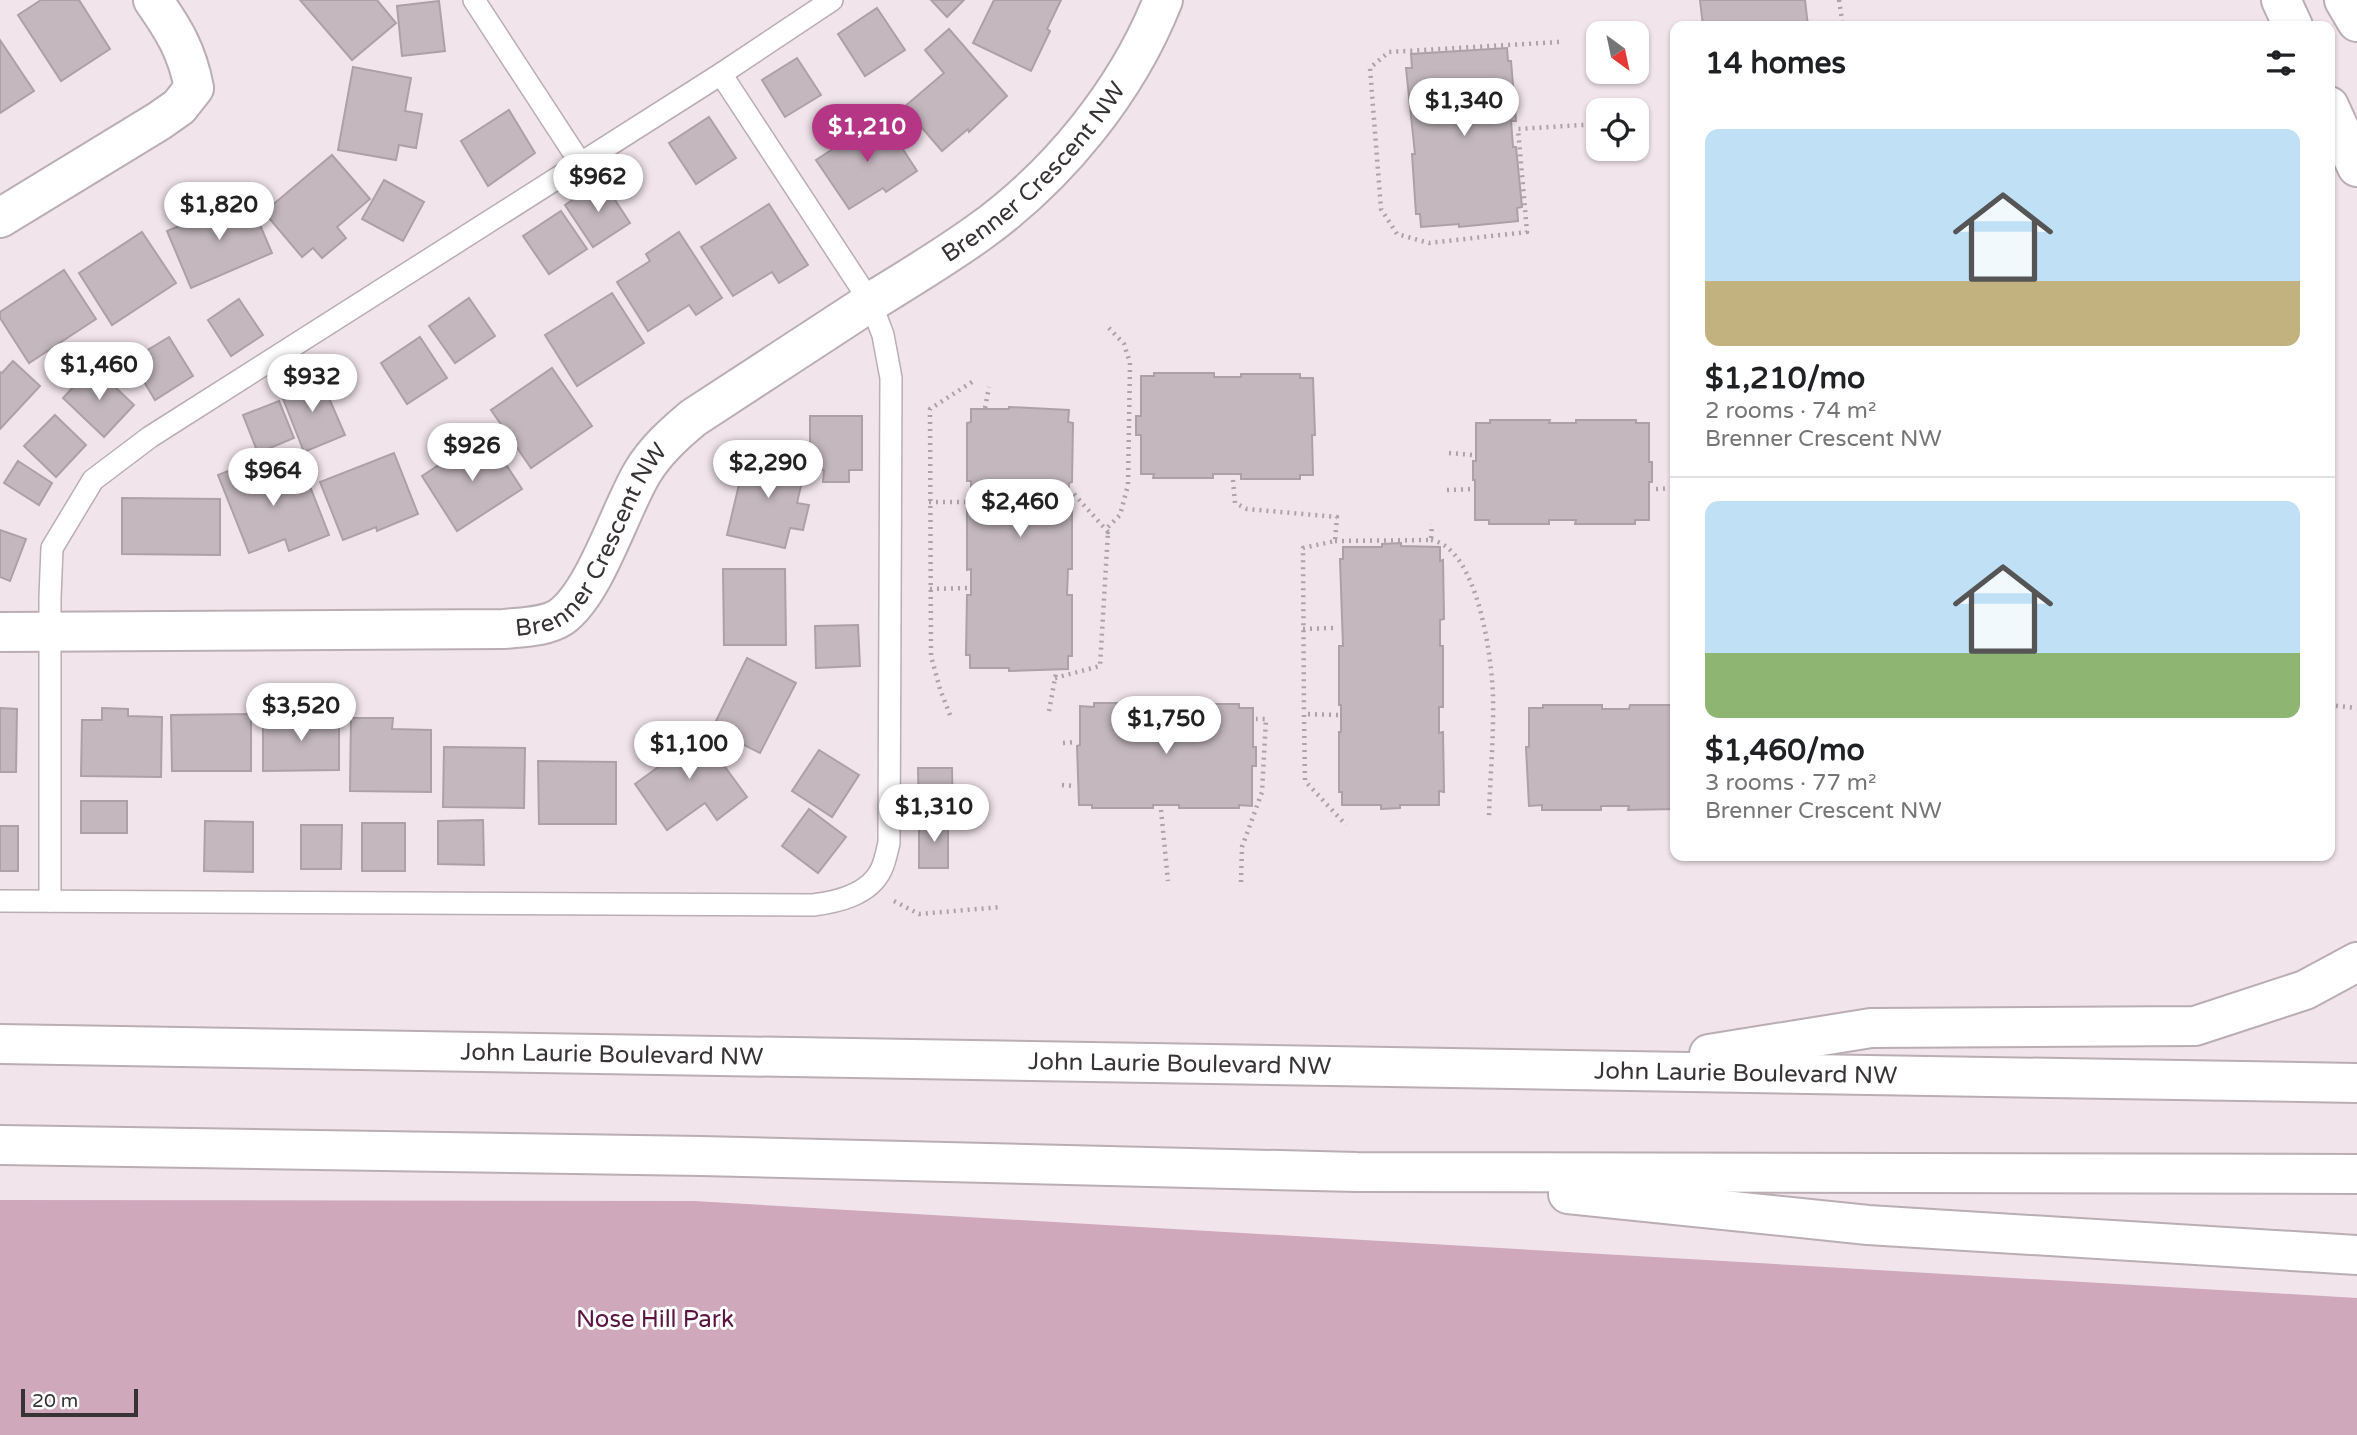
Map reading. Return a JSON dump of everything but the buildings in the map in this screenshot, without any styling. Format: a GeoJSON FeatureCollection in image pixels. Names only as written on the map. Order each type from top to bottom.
{"type":"FeatureCollection","features":[{"type":"Feature","properties":{"kind":"main road"},"geometry":{"type":"LineString","coordinates":[[0,218],[159,121],[179,107],[194,88],[190,65],[181,41],[153,0]]}},
{"type":"Feature","properties":{"kind":"main road","name":"Brenner Crescent NW"},"geometry":{"type":"LineString","coordinates":[[0,632],[504,629],[540,625],[561,618],[583,596],[643,471],[667,439],[693,418],[979,232],[1035,186],[1074,143],[1125,78],[1163,0]]}},
{"type":"Feature","properties":{"kind":"main road"},"geometry":{"type":"LineString","coordinates":[[2281,0],[2291,21]]}},
{"type":"Feature","properties":{"kind":"main road"},"geometry":{"type":"LineString","coordinates":[[2344,0],[2357,22]]}},
{"type":"Feature","properties":{"kind":"main road"},"geometry":{"type":"LineString","coordinates":[[2335,119],[2357,167]]}},
{"type":"Feature","properties":{"kind":"main road"},"geometry":{"type":"LineString","coordinates":[[1611,1070],[1871,1028],[2194,1026],[2305,990],[2357,962]]}},
{"type":"Feature","properties":{"kind":"main road","name":"John Laurie Boulevard NW"},"geometry":{"type":"LineString","coordinates":[[0,1044],[2357,1083]]}},
{"type":"Feature","properties":{"kind":"main road"},"geometry":{"type":"LineString","coordinates":[[0,1145],[688,1156],[1357,1172],[2357,1174]]}},
{"type":"Feature","properties":{"kind":"main road"},"geometry":{"type":"LineString","coordinates":[[1357,1172],[1868,1226],[2357,1255]]}},
{"type":"Feature","properties":{"kind":"lane"},"geometry":{"type":"LineString","coordinates":[[474,0],[581,164]]}},
{"type":"Feature","properties":{"kind":"lane"},"geometry":{"type":"LineString","coordinates":[[50,901],[52,548],[93,480],[161,430],[581,164],[832,0]]}},
{"type":"Feature","properties":{"kind":"lane"},"geometry":{"type":"LineString","coordinates":[[0,901],[813,905],[839,902],[866,887],[881,872],[889,842],[891,378],[883,335],[871,303],[721,74]]}},
{"type":"Feature","properties":{"kind":"path"},"geometry":{"type":"LineString","coordinates":[[1839,0],[1842,21]]}},
{"type":"Feature","properties":{"kind":"path"},"geometry":{"type":"LineString","coordinates":[[1559,42],[1389,52],[1370,68],[1381,209],[1397,234],[1429,243],[1527,232],[1518,129],[1586,125]]}},
{"type":"Feature","properties":{"kind":"path"},"geometry":{"type":"LineString","coordinates":[[1049,711],[1055,675],[1100,666],[1108,527],[1120,515],[1128,485],[1130,363],[1124,344],[1108,327]]}},
{"type":"Feature","properties":{"kind":"path"},"geometry":{"type":"LineString","coordinates":[[950,715],[932,656],[930,409],[975,380]]}},
{"type":"Feature","properties":{"kind":"path"},"geometry":{"type":"LineString","coordinates":[[985,408],[989,387]]}},
{"type":"Feature","properties":{"kind":"path"},"geometry":{"type":"LineString","coordinates":[[1449,453],[1473,456]]}},
{"type":"Feature","properties":{"kind":"path"},"geometry":{"type":"LineString","coordinates":[[1233,480],[1235,503],[1247,509],[1337,517],[1335,541]]}},
{"type":"Feature","properties":{"kind":"path"},"geometry":{"type":"LineString","coordinates":[[1656,489],[1670,488]]}},
{"type":"Feature","properties":{"kind":"path"},"geometry":{"type":"LineString","coordinates":[[1447,490],[1473,489]]}},
{"type":"Feature","properties":{"kind":"path"},"geometry":{"type":"LineString","coordinates":[[1074,494],[1108,532]]}},
{"type":"Feature","properties":{"kind":"path"},"geometry":{"type":"LineString","coordinates":[[929,502],[968,502]]}},
{"type":"Feature","properties":{"kind":"path"},"geometry":{"type":"LineString","coordinates":[[1431,540],[1432,524]]}},
{"type":"Feature","properties":{"kind":"path"},"geometry":{"type":"LineString","coordinates":[[1346,825],[1305,781],[1303,548],[1335,541],[1438,541],[1455,555],[1468,578],[1483,620],[1493,696],[1489,816]]}},
{"type":"Feature","properties":{"kind":"path"},"geometry":{"type":"LineString","coordinates":[[930,589],[968,589]]}},
{"type":"Feature","properties":{"kind":"path"},"geometry":{"type":"LineString","coordinates":[[1303,629],[1335,628]]}},
{"type":"Feature","properties":{"kind":"path"},"geometry":{"type":"LineString","coordinates":[[2335,706],[2357,708]]}},
{"type":"Feature","properties":{"kind":"path"},"geometry":{"type":"LineString","coordinates":[[1304,714],[1338,715]]}},
{"type":"Feature","properties":{"kind":"path"},"geometry":{"type":"LineString","coordinates":[[1241,882],[1242,846],[1262,792],[1266,719],[1256,719]]}},
{"type":"Feature","properties":{"kind":"path"},"geometry":{"type":"LineString","coordinates":[[1063,743],[1075,742]]}},
{"type":"Feature","properties":{"kind":"path"},"geometry":{"type":"LineString","coordinates":[[1062,785],[1075,786]]}},
{"type":"Feature","properties":{"kind":"path"},"geometry":{"type":"LineString","coordinates":[[1161,810],[1168,881]]}},
{"type":"Feature","properties":{"kind":"path"},"geometry":{"type":"LineString","coordinates":[[866,887],[919,914],[1002,907]]}},
{"type":"Feature","properties":{"kind":"green space","name":"Nose Hill Park"},"geometry":{"type":"Polygon","coordinates":[[[0,1200],[694,1201],[2357,1298],[2357,1435],[0,1435],[0,1200]]]}}]}
